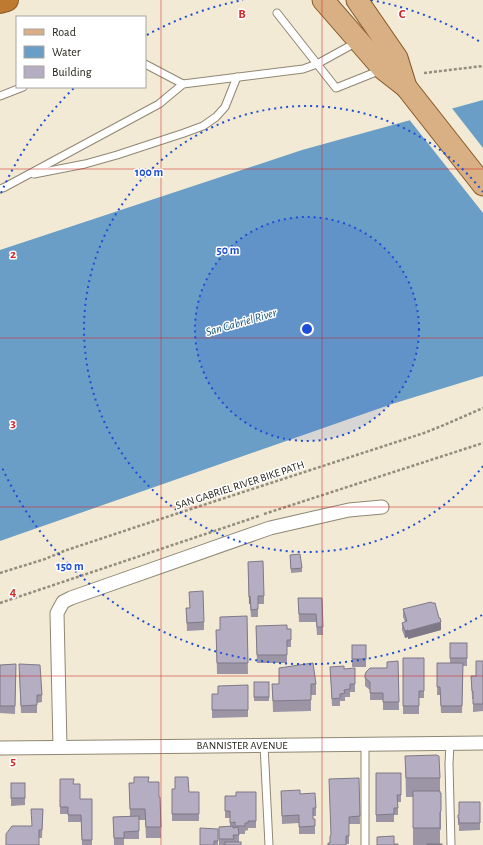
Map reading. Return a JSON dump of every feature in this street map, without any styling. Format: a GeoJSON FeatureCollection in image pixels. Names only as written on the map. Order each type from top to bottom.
{"type":"FeatureCollection","features":[{"type":"Feature","properties":{"kind":"highway"},"geometry":{"type":"LineString","coordinates":[[0,2],[7,0]]}},
{"type":"Feature","properties":{"kind":"main road"},"geometry":{"type":"LineString","coordinates":[[323,0],[383,69],[406,87],[483,184]]}},
{"type":"Feature","properties":{"kind":"main road"},"geometry":{"type":"LineString","coordinates":[[357,0],[396,58],[406,87]]}},
{"type":"Feature","properties":{"kind":"street"},"geometry":{"type":"LineString","coordinates":[[60,747],[57,613],[64,602],[71,598],[270,528],[349,510],[382,507]]}},
{"type":"Feature","properties":{"kind":"street","name":"BANNISTER AVENUE"},"geometry":{"type":"LineString","coordinates":[[0,748],[483,743]]}},
{"type":"Feature","properties":{"kind":"lane"},"geometry":{"type":"LineString","coordinates":[[277,13],[336,88],[383,69]]}},
{"type":"Feature","properties":{"kind":"lane"},"geometry":{"type":"LineString","coordinates":[[0,189],[159,104],[183,84],[303,69],[317,64],[359,41]]}},
{"type":"Feature","properties":{"kind":"lane"},"geometry":{"type":"LineString","coordinates":[[146,65],[183,84]]}},
{"type":"Feature","properties":{"kind":"lane"},"geometry":{"type":"LineString","coordinates":[[26,176],[85,164],[117,155],[184,134],[203,126],[216,117],[225,107],[237,78]]}},
{"type":"Feature","properties":{"kind":"lane"},"geometry":{"type":"LineString","coordinates":[[0,96],[20,88]]}},
{"type":"Feature","properties":{"kind":"lane"},"geometry":{"type":"LineString","coordinates":[[450,744],[451,845]]}},
{"type":"Feature","properties":{"kind":"lane"},"geometry":{"type":"LineString","coordinates":[[264,745],[269,845]]}},
{"type":"Feature","properties":{"kind":"lane"},"geometry":{"type":"LineString","coordinates":[[365,745],[365,845]]}},
{"type":"Feature","properties":{"kind":"path"},"geometry":{"type":"LineString","coordinates":[[424,74],[483,66]]}},
{"type":"Feature","properties":{"kind":"path","name":"SAN GABRIEL RIVER BIKE PATH"},"geometry":{"type":"LineString","coordinates":[[0,574],[424,433],[444,426],[483,408]]}},
{"type":"Feature","properties":{"kind":"water","name":"San Gabriel River"},"geometry":{"type":"Polygon","coordinates":[[[483,100],[483,376],[392,404],[0,541],[0,250],[302,150],[483,100]]]}},
{"type":"Feature","properties":{"kind":"pier"},"geometry":{"type":"Polygon","coordinates":[[[451,107],[483,148],[483,213],[408,118],[451,107]]]}},
{"type":"Feature","properties":{"kind":"building"},"geometry":{"type":"Polygon","coordinates":[[[300,554],[302,568],[291,569],[290,555],[300,554]]]}},
{"type":"Feature","properties":{"kind":"building"},"geometry":{"type":"Polygon","coordinates":[[[263,561],[264,596],[258,596],[258,609],[251,610],[248,562],[263,561]]]}},
{"type":"Feature","properties":{"kind":"building"},"geometry":{"type":"Polygon","coordinates":[[[203,591],[204,622],[187,623],[186,608],[190,608],[189,592],[203,591]]]}},
{"type":"Feature","properties":{"kind":"building"},"geometry":{"type":"Polygon","coordinates":[[[298,598],[322,598],[323,627],[317,627],[316,614],[299,614],[298,598]]]}},
{"type":"Feature","properties":{"kind":"building"},"geometry":{"type":"Polygon","coordinates":[[[431,602],[435,603],[441,622],[405,631],[402,623],[407,621],[403,609],[431,602]]]}},
{"type":"Feature","properties":{"kind":"building"},"geometry":{"type":"Polygon","coordinates":[[[247,616],[248,663],[217,663],[216,630],[220,630],[220,617],[247,616]]]}},
{"type":"Feature","properties":{"kind":"building"},"geometry":{"type":"Polygon","coordinates":[[[287,625],[287,629],[291,629],[291,640],[287,640],[287,655],[257,655],[256,626],[287,625]]]}},
{"type":"Feature","properties":{"kind":"building"},"geometry":{"type":"Polygon","coordinates":[[[450,643],[467,643],[467,658],[450,658],[450,643]]]}},
{"type":"Feature","properties":{"kind":"building"},"geometry":{"type":"Polygon","coordinates":[[[352,645],[366,645],[366,659],[352,659],[352,645]]]}},
{"type":"Feature","properties":{"kind":"building"},"geometry":{"type":"Polygon","coordinates":[[[403,658],[424,658],[424,691],[419,691],[419,706],[403,706],[403,658]]]}},
{"type":"Feature","properties":{"kind":"building"},"geometry":{"type":"Polygon","coordinates":[[[398,661],[399,702],[383,702],[383,693],[370,693],[370,682],[365,678],[366,672],[370,668],[387,668],[387,662],[398,661]]]}},
{"type":"Feature","properties":{"kind":"building"},"geometry":{"type":"Polygon","coordinates":[[[476,661],[483,661],[483,704],[473,704],[471,676],[476,676],[476,661]]]}},
{"type":"Feature","properties":{"kind":"building"},"geometry":{"type":"Polygon","coordinates":[[[313,663],[316,684],[311,684],[311,700],[273,701],[272,684],[279,684],[279,668],[313,663]]]}},
{"type":"Feature","properties":{"kind":"building"},"geometry":{"type":"Polygon","coordinates":[[[437,663],[463,663],[462,706],[441,706],[440,687],[437,687],[437,663]]]}},
{"type":"Feature","properties":{"kind":"building"},"geometry":{"type":"Polygon","coordinates":[[[16,664],[15,706],[0,706],[0,665],[16,664]]]}},
{"type":"Feature","properties":{"kind":"building"},"geometry":{"type":"Polygon","coordinates":[[[19,664],[40,665],[42,695],[37,695],[37,705],[21,706],[19,664]]]}},
{"type":"Feature","properties":{"kind":"building"},"geometry":{"type":"Polygon","coordinates":[[[344,666],[344,669],[355,668],[355,684],[350,684],[350,689],[344,690],[345,693],[340,694],[340,698],[332,699],[330,667],[344,666]]]}},
{"type":"Feature","properties":{"kind":"building"},"geometry":{"type":"Polygon","coordinates":[[[254,682],[269,682],[269,697],[254,697],[254,682]]]}},
{"type":"Feature","properties":{"kind":"building"},"geometry":{"type":"Polygon","coordinates":[[[248,685],[248,710],[212,710],[212,694],[218,694],[218,686],[248,685]]]}},
{"type":"Feature","properties":{"kind":"building"},"geometry":{"type":"Polygon","coordinates":[[[405,756],[439,756],[440,778],[406,778],[405,756]]]}},
{"type":"Feature","properties":{"kind":"building"},"geometry":{"type":"Polygon","coordinates":[[[376,773],[401,773],[401,795],[397,795],[398,808],[394,808],[394,814],[376,815],[376,773]]]}},
{"type":"Feature","properties":{"kind":"building"},"geometry":{"type":"Polygon","coordinates":[[[134,777],[149,777],[148,782],[159,782],[161,827],[146,827],[145,809],[130,809],[129,783],[134,783],[134,777]]]}},
{"type":"Feature","properties":{"kind":"building"},"geometry":{"type":"Polygon","coordinates":[[[175,777],[188,777],[189,792],[199,792],[199,814],[172,814],[172,789],[175,789],[175,777]]]}},
{"type":"Feature","properties":{"kind":"building"},"geometry":{"type":"Polygon","coordinates":[[[359,778],[360,816],[349,817],[349,836],[346,836],[346,845],[328,845],[328,843],[330,843],[331,835],[329,779],[359,778]]]}},
{"type":"Feature","properties":{"kind":"building"},"geometry":{"type":"Polygon","coordinates":[[[60,779],[74,779],[73,784],[80,784],[80,799],[92,799],[92,840],[82,840],[81,815],[68,815],[68,807],[60,807],[60,779]]]}},
{"type":"Feature","properties":{"kind":"building"},"geometry":{"type":"Polygon","coordinates":[[[11,783],[25,783],[25,798],[11,798],[11,783]]]}},
{"type":"Feature","properties":{"kind":"building"},"geometry":{"type":"Polygon","coordinates":[[[300,790],[300,794],[315,793],[316,808],[313,808],[313,819],[315,819],[315,826],[299,827],[299,815],[282,816],[281,791],[300,790]]]}},
{"type":"Feature","properties":{"kind":"building"},"geometry":{"type":"Polygon","coordinates":[[[413,791],[440,791],[440,828],[413,828],[413,791]]]}},
{"type":"Feature","properties":{"kind":"building"},"geometry":{"type":"Polygon","coordinates":[[[236,792],[256,792],[256,821],[248,821],[248,823],[245,823],[245,826],[235,826],[235,822],[230,823],[230,811],[225,811],[225,796],[236,796],[236,792]]]}},
{"type":"Feature","properties":{"kind":"building"},"geometry":{"type":"Polygon","coordinates":[[[459,802],[480,802],[480,823],[459,823],[459,802]]]}},
{"type":"Feature","properties":{"kind":"building"},"geometry":{"type":"Polygon","coordinates":[[[31,809],[43,809],[42,830],[39,830],[39,845],[6,845],[6,834],[12,826],[32,826],[31,809]]]}},
{"type":"Feature","properties":{"kind":"building"},"geometry":{"type":"Polygon","coordinates":[[[139,816],[139,831],[124,832],[124,838],[114,838],[113,817],[139,816]]]}},
{"type":"Feature","properties":{"kind":"building"},"geometry":{"type":"Polygon","coordinates":[[[233,826],[233,828],[238,827],[239,835],[233,835],[234,839],[219,839],[219,827],[233,826]]]}},
{"type":"Feature","properties":{"kind":"building"},"geometry":{"type":"Polygon","coordinates":[[[200,828],[218,829],[218,841],[214,841],[214,845],[200,845],[200,828]]]}},
{"type":"Feature","properties":{"kind":"building"},"geometry":{"type":"Polygon","coordinates":[[[394,836],[394,844],[398,845],[377,845],[377,837],[394,836]]]}},
{"type":"Feature","properties":{"kind":"building"},"geometry":{"type":"Polygon","coordinates":[[[225,842],[241,842],[241,845],[225,845],[225,842]]]}},
{"type":"Feature","properties":{"kind":"building"},"geometry":{"type":"Polygon","coordinates":[[[442,844],[442,845],[427,845],[442,844]]]}}]}
